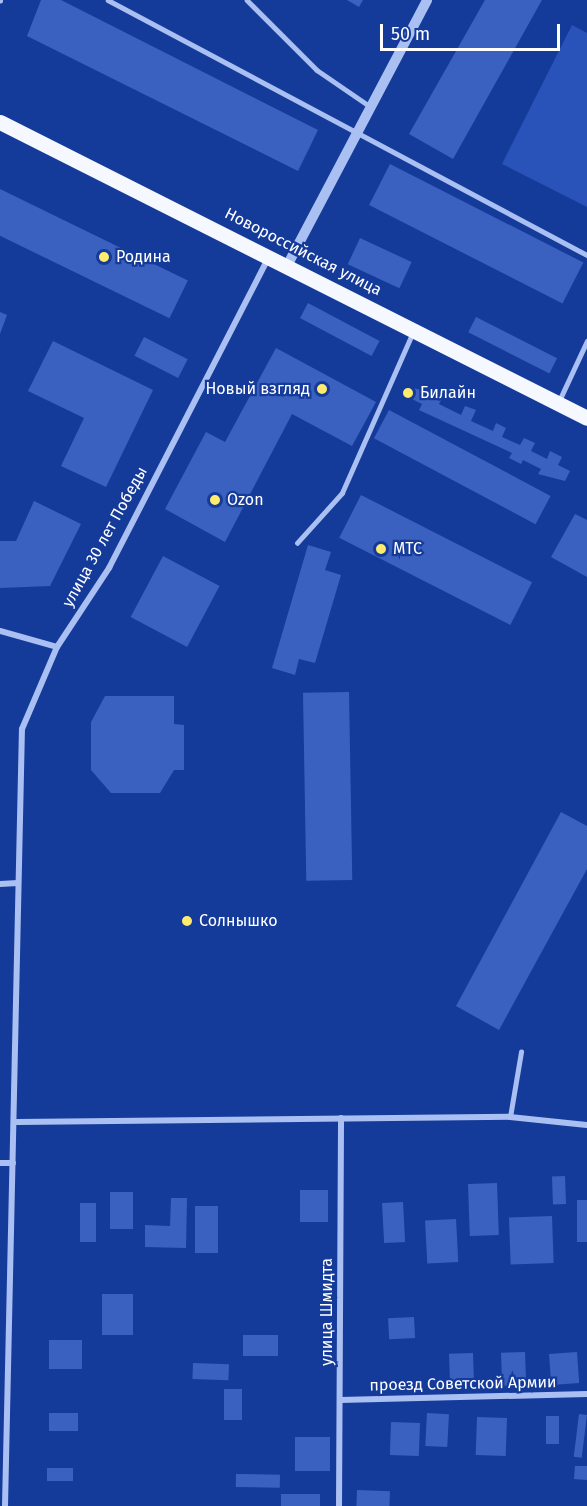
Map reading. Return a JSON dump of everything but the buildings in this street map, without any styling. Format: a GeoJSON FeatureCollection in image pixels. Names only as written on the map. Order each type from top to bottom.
{"type":"FeatureCollection","features":[{"type":"Feature","properties":{"kind":"main road","name":"Новороссийская улица"},"geometry":{"type":"LineString","coordinates":[[0,122],[288,264],[587,418]]}},
{"type":"Feature","properties":{"kind":"street"},"geometry":{"type":"LineString","coordinates":[[288,264],[358,135],[427,0]]}},
{"type":"Feature","properties":{"kind":"street","name":"улица 30 лет Победы"},"geometry":{"type":"LineString","coordinates":[[5,1506],[13,1163],[17,1122],[18,884],[22,729],[57,647],[109,568],[270,255]]}},
{"type":"Feature","properties":{"kind":"street"},"geometry":{"type":"LineString","coordinates":[[0,631],[57,647]]}},
{"type":"Feature","properties":{"kind":"street"},"geometry":{"type":"LineString","coordinates":[[0,884],[18,884]]}},
{"type":"Feature","properties":{"kind":"street"},"geometry":{"type":"LineString","coordinates":[[17,1122],[510,1117],[587,1125]]}},
{"type":"Feature","properties":{"kind":"street","name":"улица Шмидта"},"geometry":{"type":"LineString","coordinates":[[339,1506],[341,1118]]}},
{"type":"Feature","properties":{"kind":"street"},"geometry":{"type":"LineString","coordinates":[[0,1163],[13,1163]]}},
{"type":"Feature","properties":{"kind":"street","name":"проезд Советской Армии"},"geometry":{"type":"LineString","coordinates":[[340,1400],[587,1394]]}},
{"type":"Feature","properties":{"kind":"lane"},"geometry":{"type":"LineString","coordinates":[[108,0],[587,255]]}},
{"type":"Feature","properties":{"kind":"lane"},"geometry":{"type":"LineString","coordinates":[[247,0],[317,70],[371,107]]}},
{"type":"Feature","properties":{"kind":"lane"},"geometry":{"type":"LineString","coordinates":[[297,543],[342,493],[414,330]]}},
{"type":"Feature","properties":{"kind":"lane"},"geometry":{"type":"LineString","coordinates":[[558,404],[587,341]]}},
{"type":"Feature","properties":{"kind":"lane"},"geometry":{"type":"LineString","coordinates":[[510,1117],[521,1052]]}},
{"type":"Feature","properties":{"kind":"shaded area"},"geometry":{"type":"Polygon","coordinates":[[[572,25],[587,33],[587,207],[502,164],[572,25]]]}},
{"type":"Feature","properties":{"kind":"place","name":"Родина"},"geometry":{"type":"Point","coordinates":[104,257]}},
{"type":"Feature","properties":{"kind":"place","name":"Новый взгляд"},"geometry":{"type":"Point","coordinates":[322,389]}},
{"type":"Feature","properties":{"kind":"place","name":"Билайн"},"geometry":{"type":"Point","coordinates":[408,393]}},
{"type":"Feature","properties":{"kind":"place","name":"Ozon"},"geometry":{"type":"Point","coordinates":[215,500]}},
{"type":"Feature","properties":{"kind":"place","name":"МТС"},"geometry":{"type":"Point","coordinates":[381,549]}},
{"type":"Feature","properties":{"kind":"place","name":"Солнышко"},"geometry":{"type":"Point","coordinates":[187,921]}}]}
